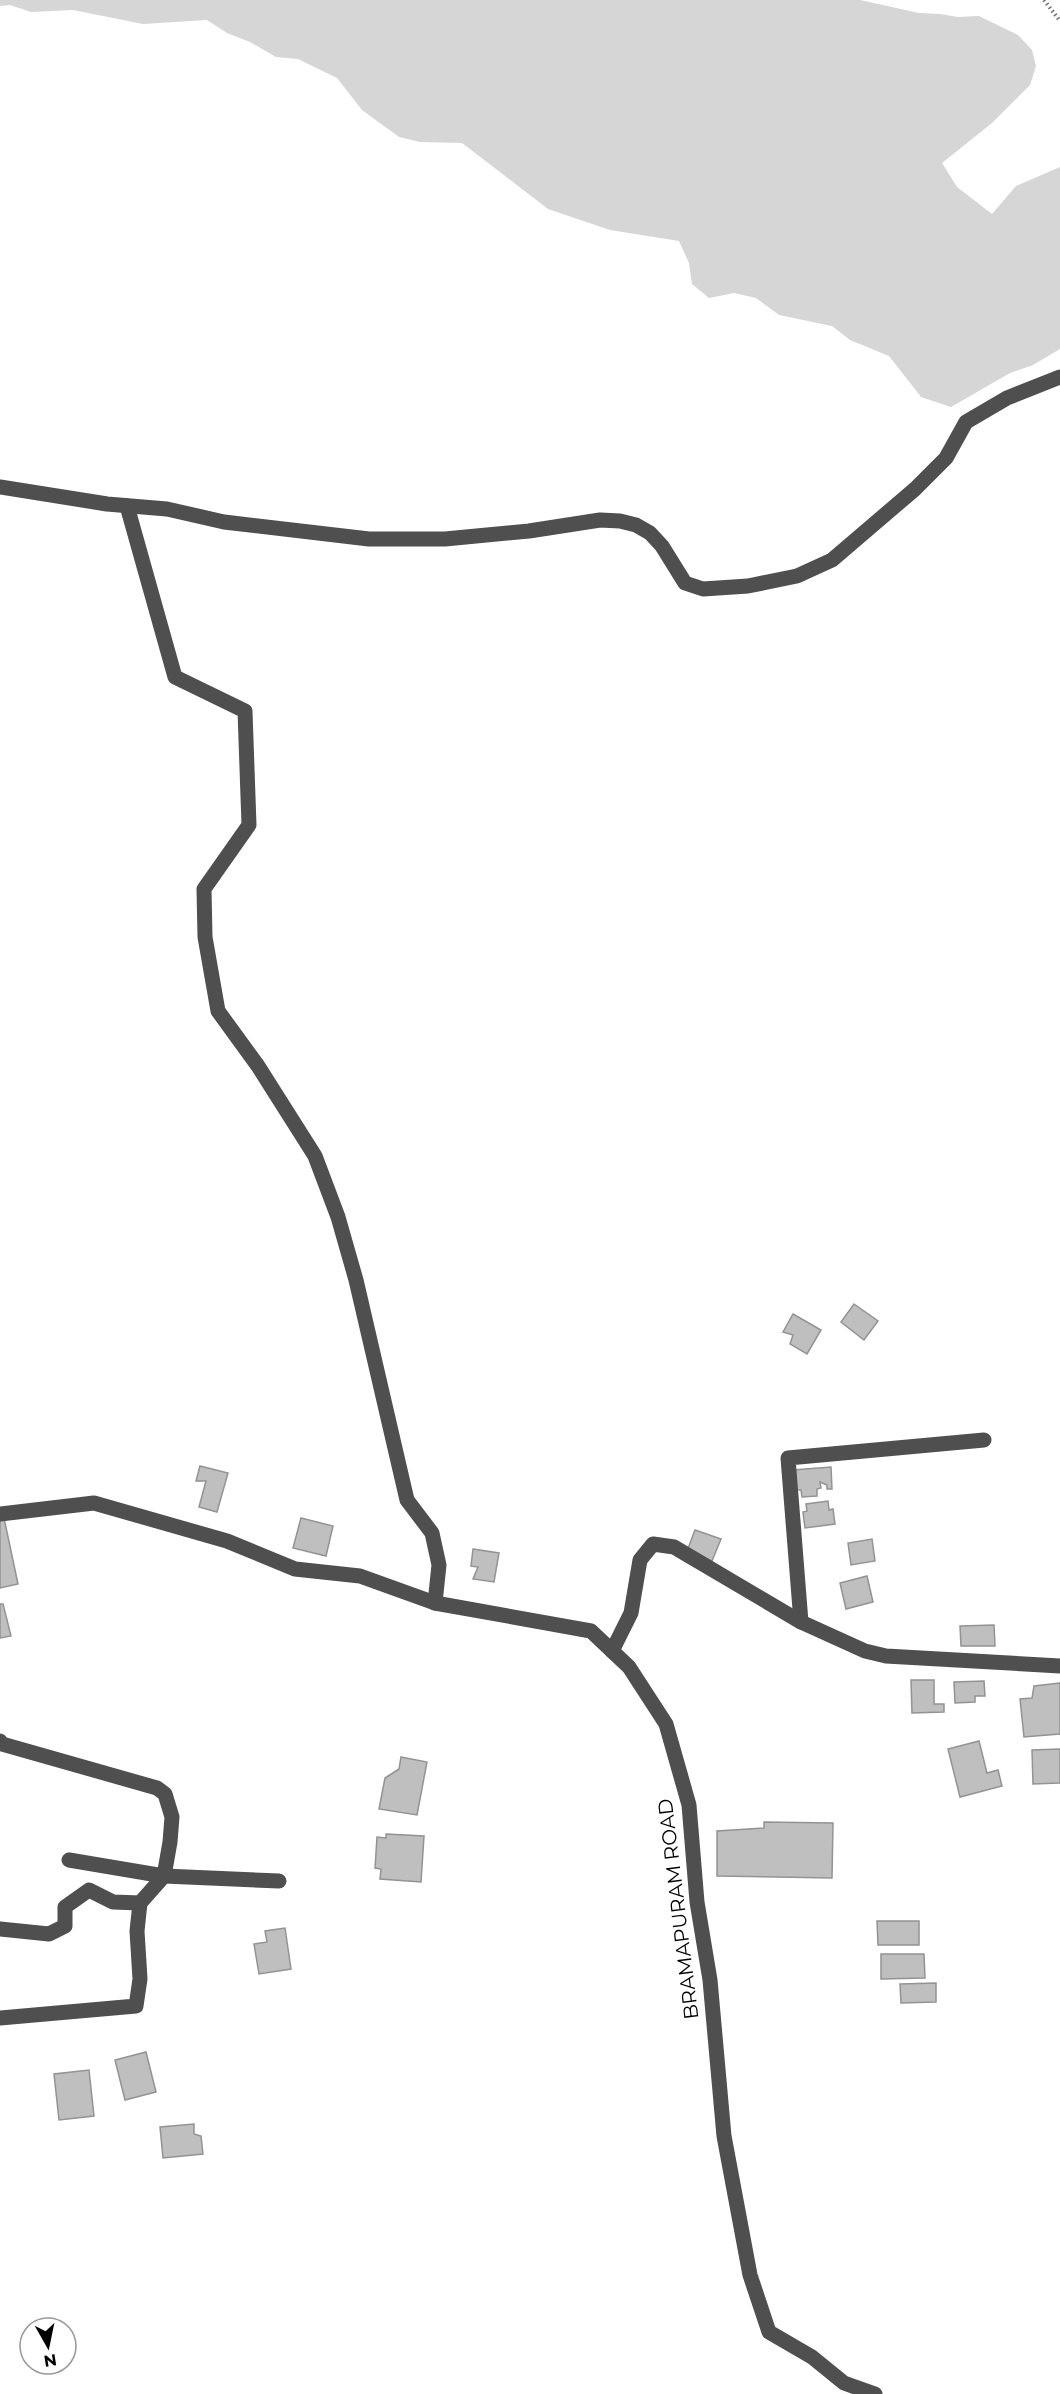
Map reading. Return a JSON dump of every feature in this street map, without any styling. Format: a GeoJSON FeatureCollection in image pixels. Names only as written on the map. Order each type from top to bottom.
{"type":"FeatureCollection","features":[{"type":"Feature","properties":{"kind":"street"},"geometry":{"type":"LineString","coordinates":[[0,487],[127,506],[167,509],[224,522],[369,539],[445,539],[529,531],[600,520],[620,521],[636,525],[650,533],[662,546],[685,583],[703,588],[748,586],[797,576],[832,560],[915,489],[946,458],[966,422],[1007,398],[1060,377]]}},
{"type":"Feature","properties":{"kind":"street"},"geometry":{"type":"LineString","coordinates":[[127,506],[175,677],[245,711],[249,825],[204,889],[205,937],[218,1011],[258,1066],[315,1156],[338,1217],[356,1280],[406,1500],[432,1533],[439,1565],[435,1603]]}},
{"type":"Feature","properties":{"kind":"street"},"geometry":{"type":"LineString","coordinates":[[801,1622],[788,1458],[984,1440]]}},
{"type":"Feature","properties":{"kind":"street","name":"BRAMAPURAM ROAD"},"geometry":{"type":"LineString","coordinates":[[0,1514],[94,1503],[227,1541],[295,1569],[360,1576],[435,1603],[591,1631],[629,1667],[666,1724],[689,1805],[697,1902],[710,1980],[724,2136],[750,2275],[769,2332],[812,2357],[844,2383],[875,2394]]}},
{"type":"Feature","properties":{"kind":"street"},"geometry":{"type":"LineString","coordinates":[[612,1651],[631,1613],[640,1560],[653,1544],[674,1547],[801,1622],[865,1651],[886,1656],[1060,1666]]}},
{"type":"Feature","properties":{"kind":"street"},"geometry":{"type":"LineString","coordinates":[[0,1741],[2,1744],[157,1788],[165,1794],[172,1817],[164,1876],[140,1903],[137,1931],[140,1979],[136,2006],[0,2018]]}},
{"type":"Feature","properties":{"kind":"street"},"geometry":{"type":"LineString","coordinates":[[69,1860],[164,1876],[279,1881]]}},
{"type":"Feature","properties":{"kind":"street"},"geometry":{"type":"LineString","coordinates":[[0,1929],[49,1934],[66,1926],[65,1907],[89,1890],[113,1902],[140,1903]]}},
{"type":"Feature","properties":{"kind":"path"},"geometry":{"type":"LineString","coordinates":[[1044,0],[1060,21]]}},
{"type":"Feature","properties":{"kind":"shaded area"},"geometry":{"type":"Polygon","coordinates":[[[0,0],[860,0],[919,13],[958,17],[979,16],[1018,35],[1032,50],[1036,66],[1030,85],[992,123],[942,163],[957,187],[992,214],[1016,186],[1060,167],[1060,349],[1033,365],[1010,373],[951,407],[921,397],[889,356],[850,340],[832,326],[779,315],[756,298],[734,293],[709,298],[692,284],[689,263],[679,241],[610,230],[548,209],[462,143],[420,142],[399,137],[362,110],[337,78],[298,59],[276,57],[250,42],[227,33],[207,20],[143,24],[73,10],[31,12],[10,5],[0,6],[0,0]]]}},
{"type":"Feature","properties":{"kind":"building"},"geometry":{"type":"Polygon","coordinates":[[[854,1304],[878,1321],[864,1340],[841,1322],[854,1304]]]}},
{"type":"Feature","properties":{"kind":"building"},"geometry":{"type":"Polygon","coordinates":[[[793,1314],[821,1330],[807,1354],[790,1344],[793,1335],[783,1332],[793,1314]]]}},
{"type":"Feature","properties":{"kind":"building"},"geometry":{"type":"Polygon","coordinates":[[[200,1466],[228,1473],[217,1512],[199,1507],[206,1481],[196,1481],[200,1466]]]}},
{"type":"Feature","properties":{"kind":"building"},"geometry":{"type":"Polygon","coordinates":[[[831,1467],[832,1489],[827,1489],[827,1485],[820,1482],[821,1488],[817,1489],[817,1496],[802,1497],[801,1490],[795,1490],[793,1470],[831,1467]]]}},
{"type":"Feature","properties":{"kind":"building"},"geometry":{"type":"Polygon","coordinates":[[[828,1501],[829,1510],[833,1509],[835,1524],[805,1528],[803,1512],[807,1511],[806,1504],[828,1501]]]}},
{"type":"Feature","properties":{"kind":"building"},"geometry":{"type":"Polygon","coordinates":[[[4,1518],[18,1584],[0,1588],[0,1519],[4,1518]]]}},
{"type":"Feature","properties":{"kind":"building"},"geometry":{"type":"Polygon","coordinates":[[[301,1518],[333,1526],[326,1556],[293,1548],[301,1518]]]}},
{"type":"Feature","properties":{"kind":"building"},"geometry":{"type":"Polygon","coordinates":[[[695,1530],[721,1539],[712,1561],[687,1551],[695,1530]]]}},
{"type":"Feature","properties":{"kind":"building"},"geometry":{"type":"Polygon","coordinates":[[[872,1539],[875,1561],[851,1565],[848,1543],[872,1539]]]}},
{"type":"Feature","properties":{"kind":"building"},"geometry":{"type":"Polygon","coordinates":[[[473,1549],[499,1553],[494,1582],[473,1579],[478,1567],[471,1566],[473,1549]]]}},
{"type":"Feature","properties":{"kind":"building"},"geometry":{"type":"Polygon","coordinates":[[[867,1576],[873,1602],[846,1609],[840,1583],[867,1576]]]}},
{"type":"Feature","properties":{"kind":"building"},"geometry":{"type":"Polygon","coordinates":[[[0,1604],[3,1604],[11,1636],[0,1638],[0,1604]]]}},
{"type":"Feature","properties":{"kind":"building"},"geometry":{"type":"Polygon","coordinates":[[[994,1625],[995,1646],[961,1646],[960,1626],[994,1625]]]}},
{"type":"Feature","properties":{"kind":"building"},"geometry":{"type":"Polygon","coordinates":[[[911,1680],[934,1680],[934,1704],[944,1704],[944,1712],[912,1713],[911,1680]]]}},
{"type":"Feature","properties":{"kind":"building"},"geometry":{"type":"Polygon","coordinates":[[[984,1681],[985,1696],[975,1696],[975,1702],[955,1703],[954,1682],[984,1681]]]}},
{"type":"Feature","properties":{"kind":"building"},"geometry":{"type":"Polygon","coordinates":[[[1060,1683],[1060,1734],[1024,1737],[1020,1699],[1032,1698],[1034,1686],[1060,1683]]]}},
{"type":"Feature","properties":{"kind":"building"},"geometry":{"type":"Polygon","coordinates":[[[979,1741],[987,1773],[998,1770],[1002,1786],[960,1797],[948,1749],[979,1741]]]}},
{"type":"Feature","properties":{"kind":"building"},"geometry":{"type":"Polygon","coordinates":[[[1060,1749],[1060,1783],[1033,1784],[1032,1750],[1060,1749]]]}},
{"type":"Feature","properties":{"kind":"building"},"geometry":{"type":"Polygon","coordinates":[[[401,1757],[427,1762],[417,1815],[379,1809],[385,1778],[399,1769],[401,1757]]]}},
{"type":"Feature","properties":{"kind":"building"},"geometry":{"type":"Polygon","coordinates":[[[764,1822],[833,1823],[832,1878],[717,1876],[717,1831],[764,1828],[764,1822]]]}},
{"type":"Feature","properties":{"kind":"building"},"geometry":{"type":"Polygon","coordinates":[[[386,1834],[424,1836],[421,1882],[380,1879],[381,1869],[375,1868],[377,1837],[386,1838],[386,1834]]]}},
{"type":"Feature","properties":{"kind":"building"},"geometry":{"type":"Polygon","coordinates":[[[877,1921],[919,1921],[919,1945],[878,1945],[877,1921]]]}},
{"type":"Feature","properties":{"kind":"building"},"geometry":{"type":"Polygon","coordinates":[[[285,1928],[291,1969],[259,1974],[254,1944],[267,1942],[265,1931],[285,1928]]]}},
{"type":"Feature","properties":{"kind":"building"},"geometry":{"type":"Polygon","coordinates":[[[881,1954],[924,1954],[925,1978],[881,1979],[881,1954]]]}},
{"type":"Feature","properties":{"kind":"building"},"geometry":{"type":"Polygon","coordinates":[[[936,1983],[936,2002],[901,2003],[900,1984],[936,1983]]]}},
{"type":"Feature","properties":{"kind":"building"},"geometry":{"type":"Polygon","coordinates":[[[146,2052],[156,2092],[125,2100],[115,2060],[146,2052]]]}},
{"type":"Feature","properties":{"kind":"building"},"geometry":{"type":"Polygon","coordinates":[[[89,2070],[94,2116],[59,2120],[54,2074],[89,2070]]]}},
{"type":"Feature","properties":{"kind":"building"},"geometry":{"type":"Polygon","coordinates":[[[194,2124],[194,2134],[201,2136],[203,2154],[163,2158],[160,2127],[194,2124]]]}}]}
